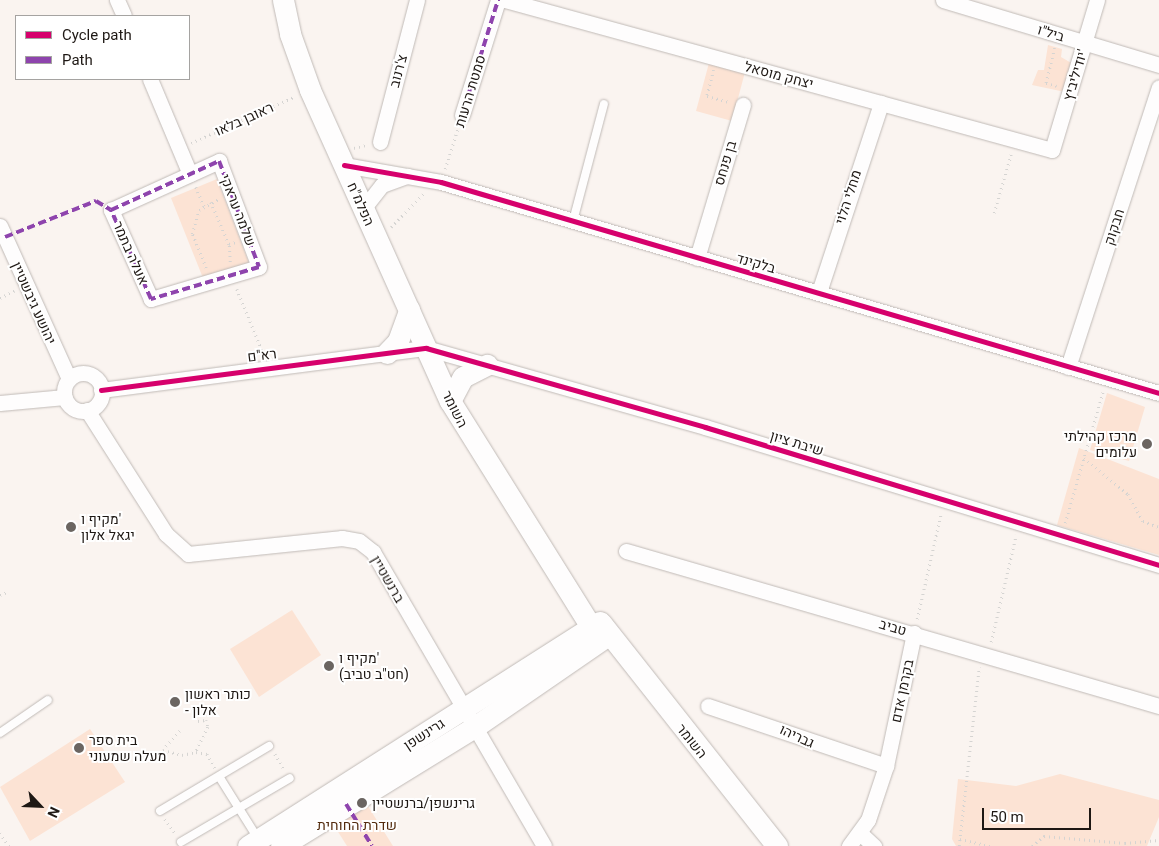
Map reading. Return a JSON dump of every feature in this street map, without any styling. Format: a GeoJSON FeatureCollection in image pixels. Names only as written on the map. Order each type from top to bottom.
{"type":"FeatureCollection","features":[{"type":"Feature","properties":{"kind":"street"},"geometry":{"type":"LineString","coordinates":[[117,0],[124,15]]}},
{"type":"Feature","properties":{"kind":"street","name":"הפלמ\"ח"},"geometry":{"type":"LineString","coordinates":[[283,0],[310,90],[426,348]]}},
{"type":"Feature","properties":{"kind":"street","name":"צ'רנוב"},"geometry":{"type":"LineString","coordinates":[[380,142],[417,0]]}},
{"type":"Feature","properties":{"kind":"street","name":"סמטת הרעות"},"geometry":{"type":"LineString","coordinates":[[462,115],[498,0]]}},
{"type":"Feature","properties":{"kind":"street","name":"ביל\"ו"},"geometry":{"type":"LineString","coordinates":[[943,0],[1159,65]]}},
{"type":"Feature","properties":{"kind":"street","name":"יודיליביץ'"},"geometry":{"type":"LineString","coordinates":[[1052,150],[1097,0]]}},
{"type":"Feature","properties":{"kind":"street","name":"יצחק מוסאל"},"geometry":{"type":"LineString","coordinates":[[512,1],[1052,150]]}},
{"type":"Feature","properties":{"kind":"street"},"geometry":{"type":"LineString","coordinates":[[150,80],[190,174]]}},
{"type":"Feature","properties":{"kind":"street","name":"חבקוק"},"geometry":{"type":"LineString","coordinates":[[1068,366],[1159,87]]}},
{"type":"Feature","properties":{"kind":"street","name":"מחלי הלוי"},"geometry":{"type":"LineString","coordinates":[[820,292],[881,103]]}},
{"type":"Feature","properties":{"kind":"street","name":"בן פנחס"},"geometry":{"type":"LineString","coordinates":[[697,258],[743,105]]}},
{"type":"Feature","properties":{"kind":"street","name":"בלקינד"},"geometry":{"type":"LineString","coordinates":[[341,158],[441,182],[1159,393]]}},
{"type":"Feature","properties":{"kind":"street","name":"שלמה עראקי"},"geometry":{"type":"LineString","coordinates":[[190,174],[219,161],[260,267],[232,276]]}},
{"type":"Feature","properties":{"kind":"street","name":"אעלה בתמר"},"geometry":{"type":"LineString","coordinates":[[190,174],[112,210],[151,298],[232,276]]}},
{"type":"Feature","properties":{"kind":"street"},"geometry":{"type":"LineString","coordinates":[[363,209],[382,185],[409,175]]}},
{"type":"Feature","properties":{"kind":"street","name":"יהושע גיבשטיין"},"geometry":{"type":"LineString","coordinates":[[0,226],[68,379]]}},
{"type":"Feature","properties":{"kind":"street"},"geometry":{"type":"LineString","coordinates":[[387,353],[398,340],[409,310]]}},
{"type":"Feature","properties":{"kind":"street","name":"רא\"ם"},"geometry":{"type":"LineString","coordinates":[[101,390],[269,366],[426,348]]}},
{"type":"Feature","properties":{"kind":"street","name":"שיבת ציון"},"geometry":{"type":"LineString","coordinates":[[426,348],[1159,565]]}},
{"type":"Feature","properties":{"kind":"street","name":"השומר"},"geometry":{"type":"LineString","coordinates":[[426,348],[450,401],[521,519],[599,628],[777,846]]}},
{"type":"Feature","properties":{"kind":"street"},"geometry":{"type":"LineString","coordinates":[[450,401],[463,377],[487,365]]}},
{"type":"Feature","properties":{"kind":"street"},"geometry":{"type":"LineString","coordinates":[[0,404],[64,398],[76,409],[87,410],[96,405],[101,390],[92,375],[80,373],[68,379],[64,398]]}},
{"type":"Feature","properties":{"kind":"street","name":"ברנשטיין"},"geometry":{"type":"LineString","coordinates":[[87,410],[166,534],[188,554],[342,538],[359,541],[373,552],[462,710],[544,846]]}},
{"type":"Feature","properties":{"kind":"street","name":"טביב"},"geometry":{"type":"LineString","coordinates":[[626,551],[914,633],[1159,706]]}},
{"type":"Feature","properties":{"kind":"street","name":"גרינשפן"},"geometry":{"type":"LineString","coordinates":[[253,843],[462,710],[599,628]]}},
{"type":"Feature","properties":{"kind":"street","name":"גרינשפן"},"geometry":{"type":"LineString","coordinates":[[281,846],[473,728],[599,628]]}},
{"type":"Feature","properties":{"kind":"street","name":"בקרמן אדם"},"geometry":{"type":"LineString","coordinates":[[849,846],[861,834],[886,766],[914,633]]}},
{"type":"Feature","properties":{"kind":"street","name":"גבריהו"},"geometry":{"type":"LineString","coordinates":[[708,706],[886,766]]}},
{"type":"Feature","properties":{"kind":"street"},"geometry":{"type":"LineString","coordinates":[[861,834],[874,846]]}},
{"type":"Feature","properties":{"kind":"lane"},"geometry":{"type":"LineString","coordinates":[[573,221],[604,104]]}},
{"type":"Feature","properties":{"kind":"lane"},"geometry":{"type":"LineString","coordinates":[[0,732],[48,700]]}},
{"type":"Feature","properties":{"kind":"lane"},"geometry":{"type":"LineString","coordinates":[[160,811],[220,778],[269,746]]}},
{"type":"Feature","properties":{"kind":"lane"},"geometry":{"type":"LineString","coordinates":[[220,778],[239,808],[253,843]]}},
{"type":"Feature","properties":{"kind":"lane"},"geometry":{"type":"LineString","coordinates":[[181,842],[290,778]]}},
{"type":"Feature","properties":{"kind":"path"},"geometry":{"type":"LineString","coordinates":[[1055,47],[1046,83],[1070,90]]}},
{"type":"Feature","properties":{"kind":"path"},"geometry":{"type":"LineString","coordinates":[[717,58],[707,96],[743,105]]}},
{"type":"Feature","properties":{"kind":"path"},"geometry":{"type":"LineString","coordinates":[[994,213],[1015,140]]}},
{"type":"Feature","properties":{"kind":"path"},"geometry":{"type":"LineString","coordinates":[[341,158],[380,142]]}},
{"type":"Feature","properties":{"kind":"path"},"geometry":{"type":"LineString","coordinates":[[190,174],[204,206]]}},
{"type":"Feature","properties":{"kind":"path"},"geometry":{"type":"LineString","coordinates":[[383,252],[392,222],[441,182]]}},
{"type":"Feature","properties":{"kind":"path"},"geometry":{"type":"LineString","coordinates":[[211,281],[192,234],[199,210],[211,202],[232,195]]}},
{"type":"Feature","properties":{"kind":"path"},"geometry":{"type":"LineString","coordinates":[[211,202],[229,244],[232,276],[269,366]]}},
{"type":"Feature","properties":{"kind":"path"},"geometry":{"type":"LineString","coordinates":[[229,244],[248,237]]}},
{"type":"Feature","properties":{"kind":"path"},"geometry":{"type":"LineString","coordinates":[[1061,535],[1107,378]]}},
{"type":"Feature","properties":{"kind":"path"},"geometry":{"type":"LineString","coordinates":[[1084,458],[1128,494],[1143,521],[1159,527]]}},
{"type":"Feature","properties":{"kind":"path"},"geometry":{"type":"LineString","coordinates":[[914,633],[944,500]]}},
{"type":"Feature","properties":{"kind":"path"},"geometry":{"type":"LineString","coordinates":[[959,846],[984,654],[1019,523]]}},
{"type":"Feature","properties":{"kind":"path"},"geometry":{"type":"LineString","coordinates":[[0,595],[7,592]]}},
{"type":"Feature","properties":{"kind":"path"},"geometry":{"type":"LineString","coordinates":[[196,752],[208,727],[206,720],[198,721]]}},
{"type":"Feature","properties":{"kind":"path"},"geometry":{"type":"LineString","coordinates":[[180,731],[163,750],[182,755],[196,752],[207,754],[220,778]]}},
{"type":"Feature","properties":{"kind":"path"},"geometry":{"type":"LineString","coordinates":[[269,746],[290,778]]}},
{"type":"Feature","properties":{"kind":"path"},"geometry":{"type":"LineString","coordinates":[[160,811],[181,842]]}},
{"type":"Feature","properties":{"kind":"path"},"geometry":{"type":"LineString","coordinates":[[0,833],[8,846]]}},
{"type":"Feature","properties":{"kind":"path"},"geometry":{"type":"LineString","coordinates":[[1032,846],[1044,836],[1126,843],[1159,840]]}},
{"type":"Feature","properties":{"kind":"path"},"geometry":{"type":"LineString","coordinates":[[960,839],[990,846]]}},
{"type":"Feature","properties":{"kind":"green space"},"geometry":{"type":"Polygon","coordinates":[[[1048,45],[1062,49],[1061,57],[1073,64],[1065,92],[1032,85],[1038,70],[1044,70],[1048,45]]]}},
{"type":"Feature","properties":{"kind":"green space"},"geometry":{"type":"Polygon","coordinates":[[[709,63],[745,72],[732,121],[696,111],[709,63]]]}},
{"type":"Feature","properties":{"kind":"green space"},"geometry":{"type":"Polygon","coordinates":[[[217,179],[249,263],[203,278],[171,198],[217,179]]]}},
{"type":"Feature","properties":{"kind":"green space"},"geometry":{"type":"Polygon","coordinates":[[[1107,393],[1145,407],[1129,461],[1090,450],[1107,393]]]}},
{"type":"Feature","properties":{"kind":"green space"},"geometry":{"type":"Polygon","coordinates":[[[1079,448],[1159,479],[1159,555],[1057,525],[1079,448]]]}},
{"type":"Feature","properties":{"kind":"green space"},"geometry":{"type":"Polygon","coordinates":[[[292,610],[321,655],[259,697],[230,649],[292,610]]]}},
{"type":"Feature","properties":{"kind":"green space"},"geometry":{"type":"Polygon","coordinates":[[[90,729],[125,782],[30,841],[0,787],[90,729]]]}},
{"type":"Feature","properties":{"kind":"green space"},"geometry":{"type":"Polygon","coordinates":[[[1060,774],[1159,800],[1159,817],[1147,846],[956,846],[952,839],[958,779],[1016,786],[1060,774]]]}},
{"type":"Feature","properties":{"kind":"green space","name":"שדרת החוחית"},"geometry":{"type":"Polygon","coordinates":[[[361,795],[393,846],[347,846],[328,816],[361,795]]]}},
{"type":"Feature","properties":{"kind":"marked path"},"geometry":{"type":"LineString","coordinates":[[462,115],[498,0]]}},
{"type":"Feature","properties":{"kind":"marked path"},"geometry":{"type":"LineString","coordinates":[[219,161],[259,267],[151,299],[111,210],[219,161]]}},
{"type":"Feature","properties":{"kind":"marked path"},"geometry":{"type":"LineString","coordinates":[[5,237],[96,201],[111,210]]}},
{"type":"Feature","properties":{"kind":"marked path"},"geometry":{"type":"LineString","coordinates":[[346,804],[372,846]]}},
{"type":"Feature","properties":{"kind":"cycle path"},"geometry":{"type":"LineString","coordinates":[[344,165],[441,182],[1159,393]]}},
{"type":"Feature","properties":{"kind":"cycle path"},"geometry":{"type":"LineString","coordinates":[[101,390],[426,348],[705,427],[1159,565]]}},
{"type":"Feature","properties":{"kind":"place","name":"מרכז קהילתי עלומים"},"geometry":{"type":"Point","coordinates":[1147,444]}},
{"type":"Feature","properties":{"kind":"place","name":"מקיף ו' יגאל אלון"},"geometry":{"type":"Point","coordinates":[71,527]}},
{"type":"Feature","properties":{"kind":"place","name":"מקיף ו' (חט\"ב טביב)"},"geometry":{"type":"Point","coordinates":[329,666]}},
{"type":"Feature","properties":{"kind":"place","name":"כותר ראשון - אלון"},"geometry":{"type":"Point","coordinates":[175,702]}},
{"type":"Feature","properties":{"kind":"place","name":"בית ספר מעלה שמעוני"},"geometry":{"type":"Point","coordinates":[79,748]}},
{"type":"Feature","properties":{"kind":"place","name":"גרינשפן/ברנשטיין"},"geometry":{"type":"Point","coordinates":[362,803]}}]}
